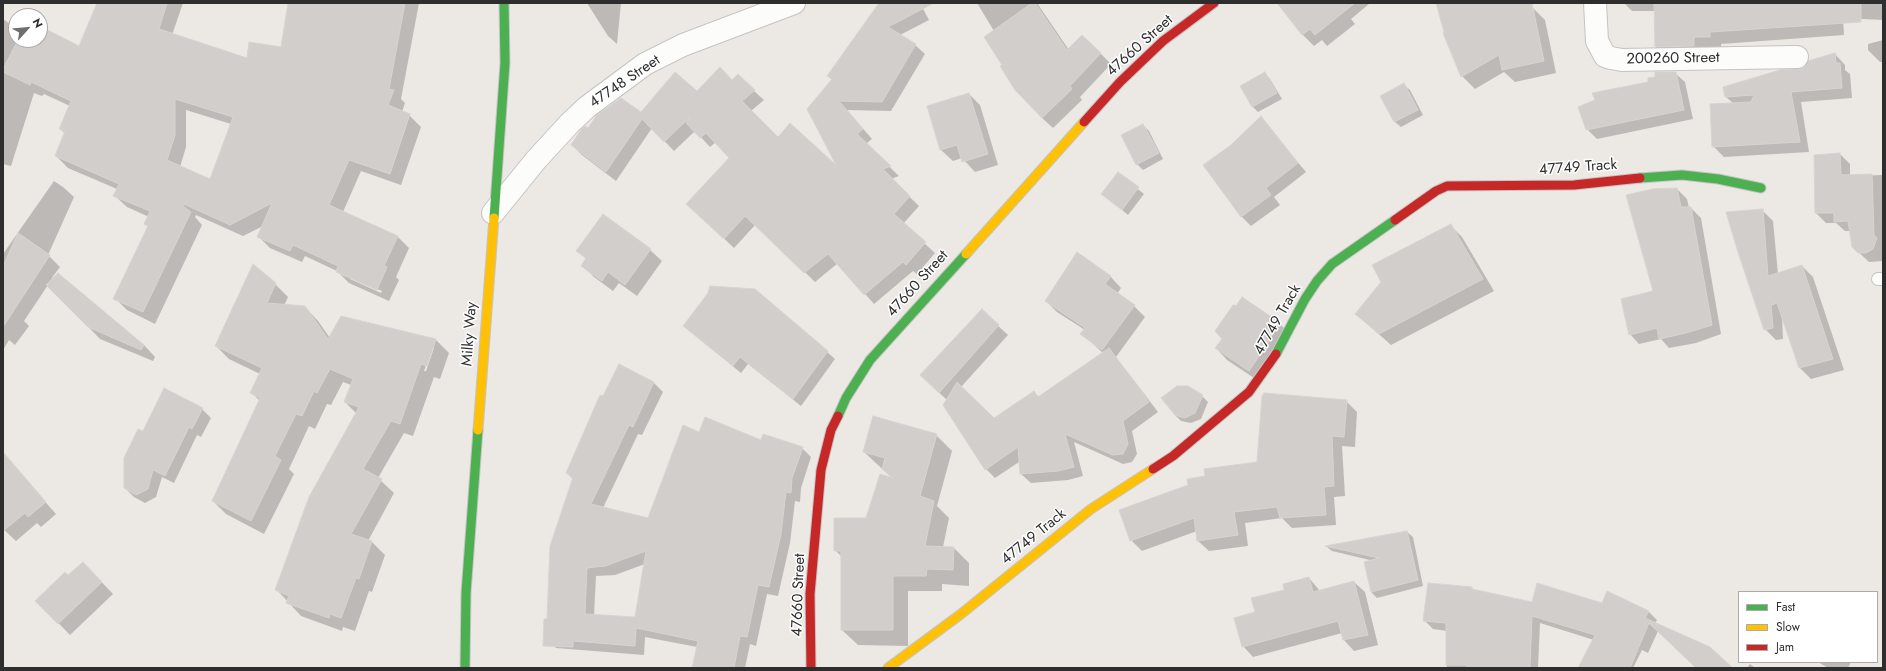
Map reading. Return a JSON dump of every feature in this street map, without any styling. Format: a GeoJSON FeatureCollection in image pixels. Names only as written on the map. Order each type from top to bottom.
{"type":"FeatureCollection","features":[{"type":"Feature","properties":{"kind":"street","name":"Milky Way"},"geometry":{"type":"LineString","coordinates":[[465,668],[466,593],[505,63],[504,3]]}},
{"type":"Feature","properties":{"kind":"street","name":"47748 Street"},"geometry":{"type":"LineString","coordinates":[[493,213],[536,160],[570,123],[587,107],[645,64],[683,45],[794,3]]}},
{"type":"Feature","properties":{"kind":"street","name":"47660 Street"},"geometry":{"type":"LineString","coordinates":[[811,668],[810,594],[821,470],[830,430],[846,398],[870,360],[1120,82],[1163,41],[1214,3]]}},
{"type":"Feature","properties":{"kind":"street","name":"200260 Street"},"geometry":{"type":"LineString","coordinates":[[1595,3],[1597,41],[1605,56],[1611,58],[1622,60],[1797,57]]}},
{"type":"Feature","properties":{"kind":"street","name":"47749 Track"},"geometry":{"type":"LineString","coordinates":[[888,668],[961,614],[1091,509],[1172,456],[1249,392],[1274,358],[1305,299],[1317,281],[1332,264],[1436,191],[1447,186],[1460,185],[1574,185],[1616,179],[1682,175],[1718,179],[1761,188]]}},
{"type":"Feature","properties":{"kind":"building"},"geometry":{"type":"Polygon","coordinates":[[[97,3],[167,3],[159,29],[247,58],[249,42],[281,47],[288,3],[405,3],[389,89],[394,90],[388,105],[410,114],[390,174],[349,160],[329,205],[398,236],[384,266],[387,267],[377,290],[336,272],[338,266],[293,245],[290,251],[257,237],[272,203],[230,225],[184,204],[183,206],[191,212],[143,312],[113,299],[148,226],[144,224],[150,211],[113,196],[119,184],[55,156],[65,131],[59,129],[71,101],[31,82],[30,85],[3,72],[3,69],[14,48],[48,48],[48,30],[79,46],[97,3]],[[175,99],[175,135],[167,160],[210,179],[233,117],[175,99]]]}},
{"type":"Feature","properties":{"kind":"building"},"geometry":{"type":"Polygon","coordinates":[[[879,3],[934,3],[888,27],[916,44],[882,102],[839,101],[863,129],[857,134],[891,166],[883,169],[910,196],[894,214],[926,242],[906,265],[903,262],[864,295],[828,254],[804,273],[745,216],[724,239],[686,204],[729,158],[706,133],[700,138],[686,123],[691,116],[664,142],[642,119],[606,172],[571,145],[585,126],[588,128],[597,115],[621,98],[641,112],[675,72],[697,91],[720,67],[732,80],[738,74],[755,90],[742,101],[778,137],[790,123],[836,165],[807,109],[832,79],[827,76],[879,3]]]}},
{"type":"Feature","properties":{"kind":"building"},"geometry":{"type":"Polygon","coordinates":[[[1032,3],[1035,3],[1067,50],[1082,35],[1101,53],[1070,86],[1072,89],[1042,118],[1015,90],[1000,66],[1002,65],[984,37],[1032,3]]]}},
{"type":"Feature","properties":{"kind":"building"},"geometry":{"type":"Polygon","coordinates":[[[1277,3],[1355,3],[1315,35],[1310,29],[1302,35],[1277,3]]]}},
{"type":"Feature","properties":{"kind":"building"},"geometry":{"type":"Polygon","coordinates":[[[1436,3],[1532,3],[1544,61],[1502,70],[1499,55],[1461,77],[1443,33],[1444,32],[1436,3]]]}},
{"type":"Feature","properties":{"kind":"building"},"geometry":{"type":"Polygon","coordinates":[[[1654,3],[1861,3],[1861,22],[1710,32],[1710,37],[1694,37],[1694,46],[1655,47],[1654,3]]]}},
{"type":"Feature","properties":{"kind":"building"},"geometry":{"type":"Polygon","coordinates":[[[1835,53],[1836,63],[1840,63],[1842,88],[1791,92],[1800,142],[1712,147],[1710,104],[1751,102],[1754,95],[1725,97],[1723,87],[1780,70],[1803,68],[1808,61],[1835,53]]]}},
{"type":"Feature","properties":{"kind":"building"},"geometry":{"type":"Polygon","coordinates":[[[1265,72],[1277,93],[1252,107],[1240,86],[1265,72]]]}},
{"type":"Feature","properties":{"kind":"building"},"geometry":{"type":"Polygon","coordinates":[[[1655,72],[1676,72],[1684,110],[1586,130],[1578,107],[1595,100],[1592,93],[1648,82],[1648,78],[1655,77],[1655,72]]]}},
{"type":"Feature","properties":{"kind":"building"},"geometry":{"type":"Polygon","coordinates":[[[1404,83],[1418,110],[1394,122],[1380,96],[1404,83]]]}},
{"type":"Feature","properties":{"kind":"building"},"geometry":{"type":"Polygon","coordinates":[[[969,93],[988,154],[962,162],[957,145],[940,150],[927,106],[969,93]]]}},
{"type":"Feature","properties":{"kind":"building"},"geometry":{"type":"Polygon","coordinates":[[[1261,116],[1298,163],[1266,188],[1271,195],[1241,217],[1203,165],[1231,145],[1261,116]]]}},
{"type":"Feature","properties":{"kind":"building"},"geometry":{"type":"Polygon","coordinates":[[[1143,124],[1159,153],[1136,165],[1121,135],[1143,124]]]}},
{"type":"Feature","properties":{"kind":"building"},"geometry":{"type":"Polygon","coordinates":[[[1840,153],[1841,175],[1872,174],[1874,235],[1877,238],[1873,249],[1866,253],[1858,253],[1852,247],[1848,221],[1834,222],[1834,213],[1815,213],[1814,155],[1840,153]]]}},
{"type":"Feature","properties":{"kind":"building"},"geometry":{"type":"Polygon","coordinates":[[[1118,172],[1139,187],[1122,210],[1101,194],[1118,172]]]}},
{"type":"Feature","properties":{"kind":"building"},"geometry":{"type":"Polygon","coordinates":[[[1677,188],[1681,207],[1691,207],[1712,325],[1659,339],[1657,328],[1629,335],[1621,299],[1653,291],[1626,195],[1653,189],[1677,188]]]}},
{"type":"Feature","properties":{"kind":"building"},"geometry":{"type":"Polygon","coordinates":[[[1763,209],[1768,276],[1802,265],[1833,359],[1799,368],[1777,303],[1771,305],[1773,328],[1764,330],[1726,212],[1763,209]]]}},
{"type":"Feature","properties":{"kind":"building"},"geometry":{"type":"Polygon","coordinates":[[[603,214],[651,249],[625,285],[608,272],[602,281],[581,266],[586,258],[576,251],[603,214]]]}},
{"type":"Feature","properties":{"kind":"building"},"geometry":{"type":"Polygon","coordinates":[[[1451,224],[1483,279],[1379,334],[1355,314],[1381,282],[1372,265],[1451,224]]]}},
{"type":"Feature","properties":{"kind":"building"},"geometry":{"type":"Polygon","coordinates":[[[18,233],[50,255],[3,327],[3,266],[18,233]]]}},
{"type":"Feature","properties":{"kind":"building"},"geometry":{"type":"Polygon","coordinates":[[[1077,252],[1111,276],[1105,284],[1135,305],[1102,350],[1080,334],[1085,328],[1045,301],[1077,252]]]}},
{"type":"Feature","properties":{"kind":"building"},"geometry":{"type":"Polygon","coordinates":[[[253,264],[276,283],[267,303],[305,306],[328,339],[341,316],[436,339],[427,366],[421,364],[400,424],[391,421],[363,469],[382,479],[351,534],[372,541],[359,579],[356,578],[341,618],[330,614],[329,618],[286,603],[289,596],[275,590],[309,497],[359,407],[344,402],[353,379],[330,369],[317,393],[314,391],[302,416],[296,414],[275,456],[281,460],[251,521],[212,501],[260,398],[250,393],[262,368],[215,346],[253,264]]]}},
{"type":"Feature","properties":{"kind":"building"},"geometry":{"type":"Polygon","coordinates":[[[58,273],[144,345],[141,350],[88,327],[46,285],[58,273]]]}},
{"type":"Feature","properties":{"kind":"building"},"geometry":{"type":"Polygon","coordinates":[[[710,286],[755,289],[828,351],[793,399],[740,357],[733,366],[683,326],[708,293],[710,286]]]}},
{"type":"Feature","properties":{"kind":"building"},"geometry":{"type":"Polygon","coordinates":[[[1242,297],[1279,322],[1268,343],[1249,371],[1215,348],[1222,339],[1215,331],[1233,305],[1236,306],[1242,297]]]}},
{"type":"Feature","properties":{"kind":"building"},"geometry":{"type":"Polygon","coordinates":[[[982,309],[999,325],[939,393],[920,375],[982,309]]]}},
{"type":"Feature","properties":{"kind":"building"},"geometry":{"type":"Polygon","coordinates":[[[1109,348],[1149,402],[1123,421],[1128,444],[1123,454],[1113,455],[1065,434],[1074,467],[1058,471],[1020,474],[1018,447],[985,470],[943,405],[957,382],[994,418],[1034,391],[1038,397],[1109,348]]]}},
{"type":"Feature","properties":{"kind":"building"},"geometry":{"type":"Polygon","coordinates":[[[619,364],[654,382],[633,427],[629,425],[591,504],[648,518],[683,425],[699,432],[705,417],[761,440],[763,434],[803,447],[792,478],[791,493],[786,492],[781,534],[769,587],[758,585],[747,637],[740,636],[734,668],[692,668],[698,641],[636,628],[635,646],[573,641],[573,647],[543,646],[544,619],[547,619],[550,546],[573,477],[566,473],[600,395],[603,396],[619,364]],[[646,551],[605,566],[587,568],[585,614],[635,617],[646,551]]]}},
{"type":"Feature","properties":{"kind":"building"},"geometry":{"type":"Polygon","coordinates":[[[1177,386],[1188,386],[1203,395],[1195,413],[1185,418],[1175,415],[1161,398],[1177,386]]]}},
{"type":"Feature","properties":{"kind":"building"},"geometry":{"type":"Polygon","coordinates":[[[164,388],[203,408],[192,429],[189,427],[165,476],[153,470],[148,489],[136,495],[124,488],[124,458],[138,429],[143,431],[164,388]]]}},
{"type":"Feature","properties":{"kind":"building"},"geometry":{"type":"Polygon","coordinates":[[[1264,393],[1347,400],[1344,437],[1332,436],[1334,486],[1324,487],[1326,515],[1280,518],[1277,507],[1234,512],[1238,535],[1197,541],[1194,518],[1130,541],[1119,510],[1188,485],[1187,479],[1205,476],[1204,469],[1257,462],[1262,396],[1264,393]]]}},
{"type":"Feature","properties":{"kind":"building"},"geometry":{"type":"Polygon","coordinates":[[[873,416],[937,434],[920,496],[934,501],[925,546],[954,547],[953,570],[927,569],[926,576],[893,576],[893,630],[841,630],[841,551],[834,551],[834,518],[866,518],[880,474],[893,478],[882,469],[885,458],[863,452],[873,416]]]}},
{"type":"Feature","properties":{"kind":"building"},"geometry":{"type":"Polygon","coordinates":[[[3,452],[46,502],[28,517],[25,513],[3,531],[3,452]]]}},
{"type":"Feature","properties":{"kind":"building"},"geometry":{"type":"Polygon","coordinates":[[[1407,531],[1418,580],[1371,592],[1364,562],[1379,558],[1325,546],[1407,531]]]}},
{"type":"Feature","properties":{"kind":"building"},"geometry":{"type":"Polygon","coordinates":[[[83,562],[102,582],[58,624],[35,601],[65,572],[68,575],[83,562]]]}},
{"type":"Feature","properties":{"kind":"building"},"geometry":{"type":"Polygon","coordinates":[[[1309,577],[1313,592],[1354,581],[1368,635],[1343,640],[1338,621],[1242,647],[1234,618],[1255,612],[1251,598],[1284,590],[1283,584],[1309,577]]]}},
{"type":"Feature","properties":{"kind":"building"},"geometry":{"type":"Polygon","coordinates":[[[1428,583],[1472,587],[1472,589],[1532,602],[1537,583],[1602,603],[1607,591],[1649,611],[1645,618],[1710,647],[1733,668],[1696,668],[1649,623],[1630,668],[1578,668],[1595,635],[1532,616],[1530,668],[1467,668],[1467,665],[1446,665],[1446,623],[1423,621],[1428,583]]]}},
{"type":"Feature","properties":{"kind":"traffic: fast"},"geometry":{"type":"LineString","coordinates":[[494,218],[505,63],[504,3]]}},
{"type":"Feature","properties":{"kind":"traffic: fast"},"geometry":{"type":"LineString","coordinates":[[1640,178],[1682,175],[1718,179],[1761,188]]}},
{"type":"Feature","properties":{"kind":"traffic: fast"},"geometry":{"type":"LineString","coordinates":[[1276,354],[1305,299],[1317,281],[1332,264],[1395,220]]}},
{"type":"Feature","properties":{"kind":"traffic: fast"},"geometry":{"type":"LineString","coordinates":[[838,416],[846,398],[870,360],[966,254]]}},
{"type":"Feature","properties":{"kind":"traffic: fast"},"geometry":{"type":"LineString","coordinates":[[465,668],[466,593],[478,430]]}},
{"type":"Feature","properties":{"kind":"traffic: slow"},"geometry":{"type":"LineString","coordinates":[[966,254],[1084,122]]}},
{"type":"Feature","properties":{"kind":"traffic: slow"},"geometry":{"type":"LineString","coordinates":[[478,430],[494,218]]}},
{"type":"Feature","properties":{"kind":"traffic: slow"},"geometry":{"type":"LineString","coordinates":[[888,668],[961,614],[1091,509],[1153,469]]}},
{"type":"Feature","properties":{"kind":"traffic: jam"},"geometry":{"type":"LineString","coordinates":[[1084,122],[1120,82],[1163,41],[1214,3]]}},
{"type":"Feature","properties":{"kind":"traffic: jam"},"geometry":{"type":"LineString","coordinates":[[1395,220],[1436,191],[1447,186],[1574,185],[1640,178]]}},
{"type":"Feature","properties":{"kind":"traffic: jam"},"geometry":{"type":"LineString","coordinates":[[1153,469],[1173,456],[1249,392],[1276,354]]}},
{"type":"Feature","properties":{"kind":"traffic: jam"},"geometry":{"type":"LineString","coordinates":[[811,668],[810,594],[821,470],[831,430],[838,416]]}}]}
